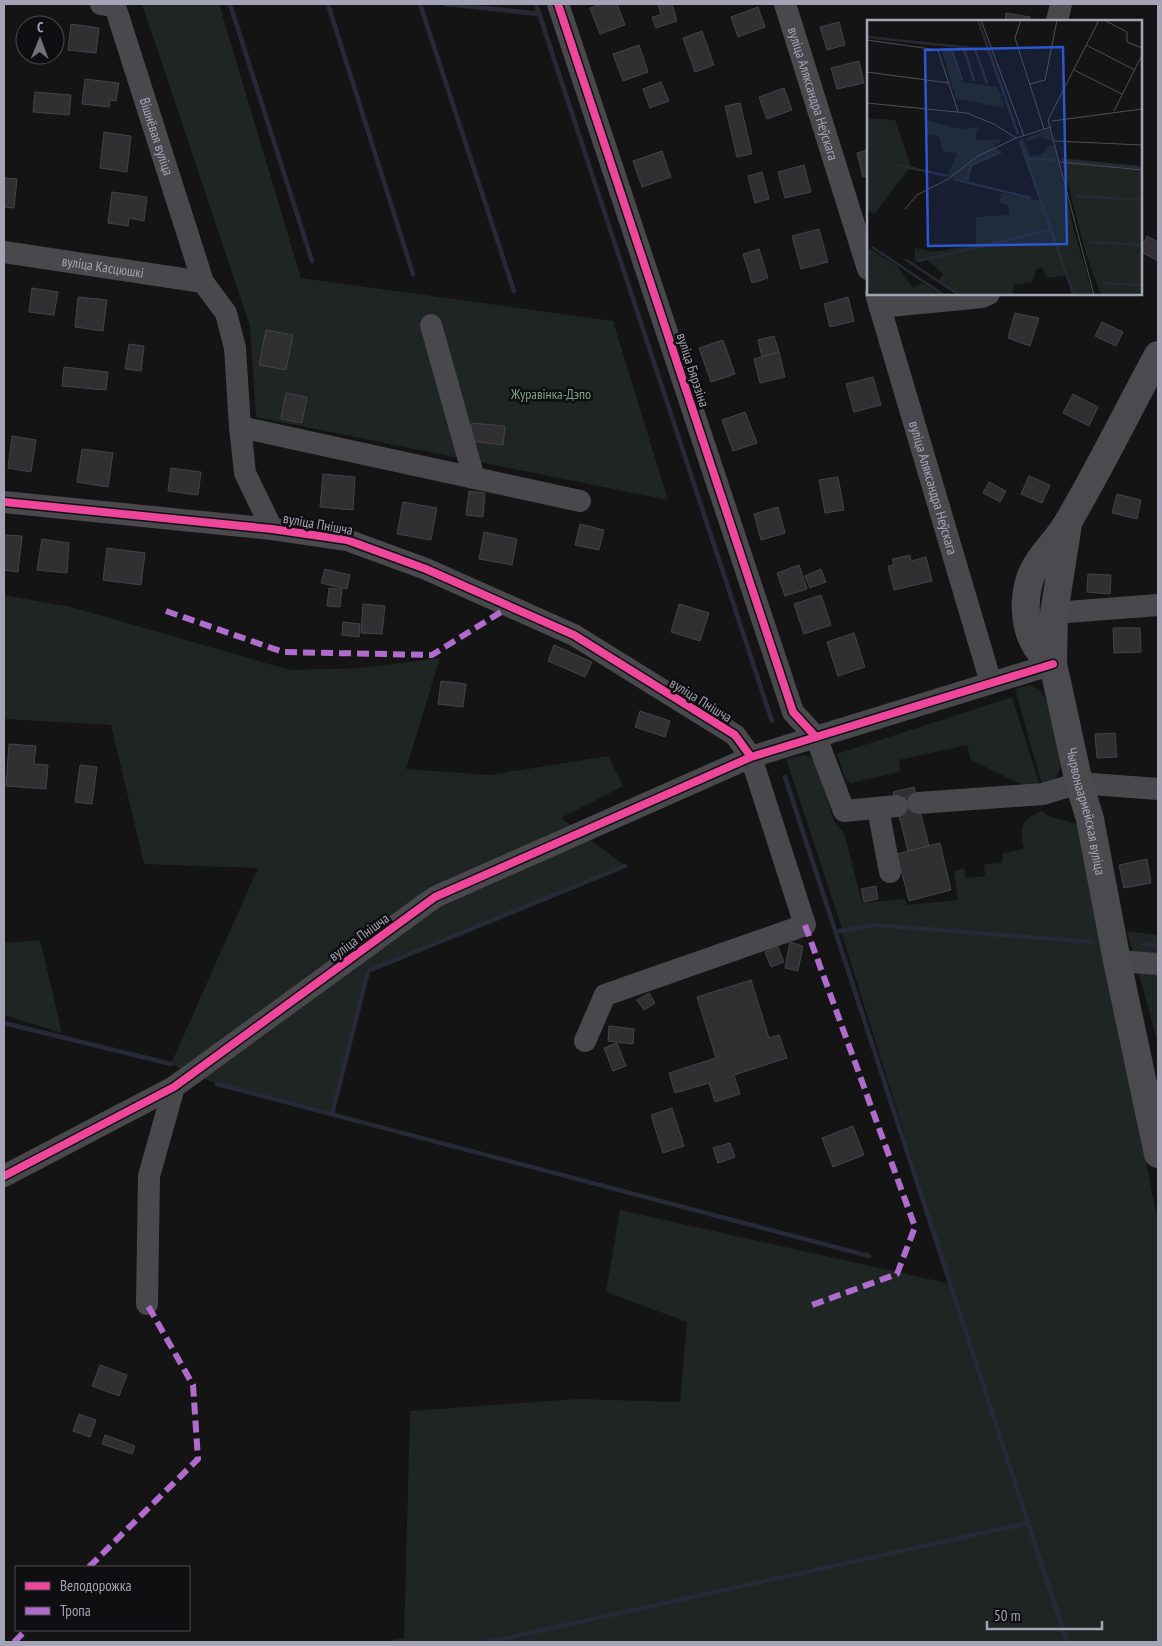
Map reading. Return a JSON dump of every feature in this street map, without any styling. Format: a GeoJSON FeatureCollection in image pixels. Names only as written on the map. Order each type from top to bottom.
{"type":"FeatureCollection","features":[{"type":"Feature","properties":{"kind":"main road","name":"Чырвонаармейская вуліца"},"geometry":{"type":"LineString","coordinates":[[1053,664],[1042,657],[1034,644],[1028,627],[1026,604],[1029,582],[1034,569],[1068,524],[1158,355]]}},
{"type":"Feature","properties":{"kind":"main road","name":"Чырвонаармейская вуліца"},"geometry":{"type":"LineString","coordinates":[[1068,524],[1054,613],[1053,664],[1079,783],[1090,820],[1117,961],[1158,1154]]}},
{"type":"Feature","properties":{"kind":"street","name":"Вішнёвая вуліца"},"geometry":{"type":"LineString","coordinates":[[101,4],[115,6],[203,282]]}},
{"type":"Feature","properties":{"kind":"street","name":"вуліца Бярэзіна"},"geometry":{"type":"LineString","coordinates":[[558,4],[793,712],[816,737]]}},
{"type":"Feature","properties":{"kind":"street","name":"вуліца Аляксандра Неўскага"},"geometry":{"type":"LineString","coordinates":[[785,4],[867,265]]}},
{"type":"Feature","properties":{"kind":"street"},"geometry":{"type":"LineString","coordinates":[[1057,20],[1061,4]]}},
{"type":"Feature","properties":{"kind":"street","name":"вуліца Касцюшкі"},"geometry":{"type":"LineString","coordinates":[[4,252],[203,282]]}},
{"type":"Feature","properties":{"kind":"street"},"geometry":{"type":"LineString","coordinates":[[203,282],[226,313],[235,348],[245,473],[272,529]]}},
{"type":"Feature","properties":{"kind":"street"},"geometry":{"type":"LineString","coordinates":[[878,300],[982,297],[987,295]]}},
{"type":"Feature","properties":{"kind":"street","name":"вуліца Аляксандра Неўскага"},"geometry":{"type":"LineString","coordinates":[[878,300],[991,683]]}},
{"type":"Feature","properties":{"kind":"street"},"geometry":{"type":"LineString","coordinates":[[431,325],[474,478]]}},
{"type":"Feature","properties":{"kind":"street"},"geometry":{"type":"LineString","coordinates":[[240,427],[580,501]]}},
{"type":"Feature","properties":{"kind":"street","name":"вуліца Пнішча"},"geometry":{"type":"LineString","coordinates":[[4,502],[272,529],[347,540],[426,570],[574,635],[735,735],[751,757]]}},
{"type":"Feature","properties":{"kind":"street"},"geometry":{"type":"LineString","coordinates":[[1054,613],[1158,605]]}},
{"type":"Feature","properties":{"kind":"street","name":"вуліца Пнішча"},"geometry":{"type":"LineString","coordinates":[[4,1176],[174,1087],[434,897],[751,757],[1053,664]]}},
{"type":"Feature","properties":{"kind":"street"},"geometry":{"type":"LineString","coordinates":[[816,737],[844,811],[1043,794],[1079,783],[1158,789]]}},
{"type":"Feature","properties":{"kind":"street"},"geometry":{"type":"LineString","coordinates":[[585,1041],[606,995],[805,925],[751,757]]}},
{"type":"Feature","properties":{"kind":"street"},"geometry":{"type":"LineString","coordinates":[[890,872],[897,806]]}},
{"type":"Feature","properties":{"kind":"street"},"geometry":{"type":"LineString","coordinates":[[1117,961],[1158,964]]}},
{"type":"Feature","properties":{"kind":"street"},"geometry":{"type":"LineString","coordinates":[[147,1304],[149,1176],[174,1087]]}},
{"type":"Feature","properties":{"kind":"green space","name":"Журавінка-Дэпо"},"geometry":{"type":"Polygon","coordinates":[[[142,4],[219,4],[301,278],[613,321],[668,500],[256,417],[250,326],[142,4]]]}},
{"type":"Feature","properties":{"kind":"green space"},"geometry":{"type":"Polygon","coordinates":[[[4,595],[71,607],[290,670],[360,668],[440,658],[406,769],[490,775],[608,756],[623,786],[561,818],[625,866],[368,971],[332,1114],[217,1084],[171,1064],[258,868],[144,864],[111,725],[4,719],[4,595]]]}},
{"type":"Feature","properties":{"kind":"green space"},"geometry":{"type":"Polygon","coordinates":[[[1030,685],[1039,689],[1051,707],[1061,766],[1052,783],[1042,785],[1015,689],[1030,685]]]}},
{"type":"Feature","properties":{"kind":"green space"},"geometry":{"type":"Polygon","coordinates":[[[1012,697],[1039,783],[1025,786],[971,760],[967,745],[899,760],[900,772],[851,783],[845,778],[837,754],[1012,697]]]}},
{"type":"Feature","properties":{"kind":"green space"},"geometry":{"type":"Polygon","coordinates":[[[805,755],[809,756],[817,765],[834,822],[844,832],[862,903],[905,899],[907,905],[958,900],[954,871],[964,868],[966,878],[985,876],[984,864],[1002,863],[1003,853],[1024,849],[1022,829],[1023,825],[1030,818],[1042,811],[1048,816],[1078,824],[1158,1222],[1158,1642],[382,1642],[404,1638],[410,1411],[577,1399],[680,1402],[687,1322],[606,1292],[620,1210],[951,1284],[841,931],[842,928],[786,759],[805,755]]]}},
{"type":"Feature","properties":{"kind":"green space"},"geometry":{"type":"Polygon","coordinates":[[[1127,931],[1158,935],[1158,1044],[1127,931]]]}},
{"type":"Feature","properties":{"kind":"green space"},"geometry":{"type":"Polygon","coordinates":[[[40,940],[62,1033],[4,1015],[4,943],[40,940]]]}},
{"type":"Feature","properties":{"kind":"building"},"geometry":{"type":"Polygon","coordinates":[[[601,4],[617,4],[625,25],[600,34],[590,8],[601,4]]]}},
{"type":"Feature","properties":{"kind":"building"},"geometry":{"type":"Polygon","coordinates":[[[658,4],[672,4],[677,21],[656,28],[652,17],[661,15],[658,4]]]}},
{"type":"Feature","properties":{"kind":"building"},"geometry":{"type":"Polygon","coordinates":[[[758,7],[765,27],[738,37],[731,17],[758,7]]]}},
{"type":"Feature","properties":{"kind":"building"},"geometry":{"type":"Polygon","coordinates":[[[1006,13],[1030,17],[1029,20],[1005,20],[1006,13]]]}},
{"type":"Feature","properties":{"kind":"building"},"geometry":{"type":"Polygon","coordinates":[[[839,22],[845,45],[827,50],[820,27],[839,22]]]}},
{"type":"Feature","properties":{"kind":"building"},"geometry":{"type":"Polygon","coordinates":[[[71,24],[99,28],[96,53],[68,50],[71,24]]]}},
{"type":"Feature","properties":{"kind":"building"},"geometry":{"type":"Polygon","coordinates":[[[702,31],[714,65],[695,72],[683,38],[702,31]]]}},
{"type":"Feature","properties":{"kind":"building"},"geometry":{"type":"Polygon","coordinates":[[[639,45],[648,72],[623,81],[613,54],[639,45]]]}},
{"type":"Feature","properties":{"kind":"building"},"geometry":{"type":"Polygon","coordinates":[[[859,61],[864,83],[837,89],[831,68],[859,61]]]}},
{"type":"Feature","properties":{"kind":"building"},"geometry":{"type":"Polygon","coordinates":[[[85,79],[119,83],[116,101],[110,100],[109,107],[82,104],[85,79]]]}},
{"type":"Feature","properties":{"kind":"building"},"geometry":{"type":"Polygon","coordinates":[[[661,82],[669,101],[650,108],[643,89],[661,82]]]}},
{"type":"Feature","properties":{"kind":"building"},"geometry":{"type":"Polygon","coordinates":[[[784,88],[792,110],[767,119],[759,97],[784,88]]]}},
{"type":"Feature","properties":{"kind":"building"},"geometry":{"type":"Polygon","coordinates":[[[35,92],[71,95],[69,115],[33,112],[35,92]]]}},
{"type":"Feature","properties":{"kind":"building"},"geometry":{"type":"Polygon","coordinates":[[[740,103],[752,154],[737,157],[725,106],[740,103]]]}},
{"type":"Feature","properties":{"kind":"building"},"geometry":{"type":"Polygon","coordinates":[[[104,132],[131,136],[127,172],[100,168],[104,132]]]}},
{"type":"Feature","properties":{"kind":"building"},"geometry":{"type":"Polygon","coordinates":[[[867,150],[867,175],[863,177],[857,153],[867,150]]]}},
{"type":"Feature","properties":{"kind":"building"},"geometry":{"type":"Polygon","coordinates":[[[662,151],[671,177],[642,187],[633,161],[662,151]]]}},
{"type":"Feature","properties":{"kind":"building"},"geometry":{"type":"Polygon","coordinates":[[[804,165],[811,192],[785,198],[778,172],[804,165]]]}},
{"type":"Feature","properties":{"kind":"building"},"geometry":{"type":"Polygon","coordinates":[[[762,172],[769,199],[755,203],[748,176],[762,172]]]}},
{"type":"Feature","properties":{"kind":"building"},"geometry":{"type":"Polygon","coordinates":[[[4,178],[17,179],[14,208],[4,207],[4,178]]]}},
{"type":"Feature","properties":{"kind":"building"},"geometry":{"type":"Polygon","coordinates":[[[112,192],[147,197],[144,221],[129,218],[128,226],[108,223],[112,192]]]}},
{"type":"Feature","properties":{"kind":"building"},"geometry":{"type":"Polygon","coordinates":[[[819,229],[828,262],[801,269],[792,236],[819,229]]]}},
{"type":"Feature","properties":{"kind":"building"},"geometry":{"type":"Polygon","coordinates":[[[1147,236],[1158,242],[1158,261],[1142,253],[1142,246],[1147,236]]]}},
{"type":"Feature","properties":{"kind":"building"},"geometry":{"type":"Polygon","coordinates":[[[759,249],[768,278],[752,283],[743,254],[759,249]]]}},
{"type":"Feature","properties":{"kind":"building"},"geometry":{"type":"Polygon","coordinates":[[[32,288],[58,292],[54,315],[29,312],[32,288]]]}},
{"type":"Feature","properties":{"kind":"building"},"geometry":{"type":"Polygon","coordinates":[[[78,297],[107,300],[103,331],[75,327],[78,297]]]}},
{"type":"Feature","properties":{"kind":"building"},"geometry":{"type":"Polygon","coordinates":[[[848,297],[854,321],[830,327],[824,304],[848,297]]]}},
{"type":"Feature","properties":{"kind":"building"},"geometry":{"type":"Polygon","coordinates":[[[1015,313],[1039,318],[1030,346],[1008,338],[1015,313]]]}},
{"type":"Feature","properties":{"kind":"building"},"geometry":{"type":"Polygon","coordinates":[[[1102,322],[1123,332],[1116,346],[1095,336],[1102,322]]]}},
{"type":"Feature","properties":{"kind":"building"},"geometry":{"type":"Polygon","coordinates":[[[266,330],[293,335],[286,370],[259,365],[266,330]]]}},
{"type":"Feature","properties":{"kind":"building"},"geometry":{"type":"Polygon","coordinates":[[[774,336],[779,352],[762,357],[758,340],[774,336]]]}},
{"type":"Feature","properties":{"kind":"building"},"geometry":{"type":"Polygon","coordinates":[[[723,340],[735,374],[711,382],[699,348],[723,340]]]}},
{"type":"Feature","properties":{"kind":"building"},"geometry":{"type":"Polygon","coordinates":[[[129,344],[144,346],[141,371],[125,369],[129,344]]]}},
{"type":"Feature","properties":{"kind":"building"},"geometry":{"type":"Polygon","coordinates":[[[779,352],[785,377],[760,383],[754,359],[779,352]]]}},
{"type":"Feature","properties":{"kind":"building"},"geometry":{"type":"Polygon","coordinates":[[[64,367],[108,372],[106,390],[62,386],[64,367]]]}},
{"type":"Feature","properties":{"kind":"building"},"geometry":{"type":"Polygon","coordinates":[[[873,377],[881,405],[854,412],[846,384],[873,377]]]}},
{"type":"Feature","properties":{"kind":"building"},"geometry":{"type":"Polygon","coordinates":[[[286,393],[307,397],[302,423],[281,419],[286,393]]]}},
{"type":"Feature","properties":{"kind":"building"},"geometry":{"type":"Polygon","coordinates":[[[1073,394],[1098,407],[1089,426],[1063,413],[1073,394]]]}},
{"type":"Feature","properties":{"kind":"building"},"geometry":{"type":"Polygon","coordinates":[[[745,412],[757,443],[733,451],[722,420],[745,412]]]}},
{"type":"Feature","properties":{"kind":"building"},"geometry":{"type":"Polygon","coordinates":[[[472,423],[505,426],[503,445],[470,441],[472,423]]]}},
{"type":"Feature","properties":{"kind":"building"},"geometry":{"type":"Polygon","coordinates":[[[12,436],[36,440],[31,472],[8,468],[12,436]]]}},
{"type":"Feature","properties":{"kind":"building"},"geometry":{"type":"Polygon","coordinates":[[[82,449],[113,453],[108,487],[77,482],[82,449]]]}},
{"type":"Feature","properties":{"kind":"building"},"geometry":{"type":"Polygon","coordinates":[[[171,468],[201,472],[198,495],[168,491],[171,468]]]}},
{"type":"Feature","properties":{"kind":"building"},"geometry":{"type":"Polygon","coordinates":[[[323,474],[355,477],[353,510],[320,507],[323,474]]]}},
{"type":"Feature","properties":{"kind":"building"},"geometry":{"type":"Polygon","coordinates":[[[1029,476],[1050,485],[1042,503],[1021,494],[1029,476]]]}},
{"type":"Feature","properties":{"kind":"building"},"geometry":{"type":"Polygon","coordinates":[[[838,477],[844,510],[825,513],[819,480],[838,477]]]}},
{"type":"Feature","properties":{"kind":"building"},"geometry":{"type":"Polygon","coordinates":[[[989,482],[1006,491],[1000,502],[983,493],[989,482]]]}},
{"type":"Feature","properties":{"kind":"building"},"geometry":{"type":"Polygon","coordinates":[[[469,491],[485,493],[483,517],[466,515],[469,491]]]}},
{"type":"Feature","properties":{"kind":"building"},"geometry":{"type":"Polygon","coordinates":[[[1117,494],[1141,500],[1137,519],[1112,513],[1117,494]]]}},
{"type":"Feature","properties":{"kind":"building"},"geometry":{"type":"Polygon","coordinates":[[[403,502],[437,508],[431,540],[397,534],[403,502]]]}},
{"type":"Feature","properties":{"kind":"building"},"geometry":{"type":"Polygon","coordinates":[[[778,507],[785,533],[761,540],[754,514],[778,507]]]}},
{"type":"Feature","properties":{"kind":"building"},"geometry":{"type":"Polygon","coordinates":[[[580,524],[604,530],[599,550],[575,545],[580,524]]]}},
{"type":"Feature","properties":{"kind":"building"},"geometry":{"type":"Polygon","coordinates":[[[484,532],[517,539],[512,565],[479,559],[484,532]]]}},
{"type":"Feature","properties":{"kind":"building"},"geometry":{"type":"Polygon","coordinates":[[[4,535],[22,536],[18,572],[4,570],[4,535]]]}},
{"type":"Feature","properties":{"kind":"building"},"geometry":{"type":"Polygon","coordinates":[[[42,539],[69,543],[67,573],[37,570],[42,539]]]}},
{"type":"Feature","properties":{"kind":"building"},"geometry":{"type":"Polygon","coordinates":[[[107,548],[145,553],[141,585],[103,580],[107,548]]]}},
{"type":"Feature","properties":{"kind":"building"},"geometry":{"type":"Polygon","coordinates":[[[910,555],[911,561],[926,557],[932,581],[894,590],[888,566],[894,565],[892,559],[910,555]]]}},
{"type":"Feature","properties":{"kind":"building"},"geometry":{"type":"Polygon","coordinates":[[[799,565],[807,589],[785,596],[777,573],[799,565]]]}},
{"type":"Feature","properties":{"kind":"building"},"geometry":{"type":"Polygon","coordinates":[[[325,569],[350,575],[347,589],[321,583],[325,569]]]}},
{"type":"Feature","properties":{"kind":"building"},"geometry":{"type":"Polygon","coordinates":[[[821,569],[826,582],[810,588],[805,576],[821,569]]]}},
{"type":"Feature","properties":{"kind":"building"},"geometry":{"type":"Polygon","coordinates":[[[1088,574],[1111,575],[1110,594],[1087,592],[1088,574]]]}},
{"type":"Feature","properties":{"kind":"building"},"geometry":{"type":"Polygon","coordinates":[[[329,588],[342,589],[340,607],[327,606],[329,588]]]}},
{"type":"Feature","properties":{"kind":"building"},"geometry":{"type":"Polygon","coordinates":[[[821,595],[831,625],[804,634],[794,604],[821,595]]]}},
{"type":"Feature","properties":{"kind":"building"},"geometry":{"type":"Polygon","coordinates":[[[363,604],[385,606],[382,634],[361,633],[363,604]]]}},
{"type":"Feature","properties":{"kind":"building"},"geometry":{"type":"Polygon","coordinates":[[[679,604],[709,613],[700,641],[671,632],[679,604]]]}},
{"type":"Feature","properties":{"kind":"building"},"geometry":{"type":"Polygon","coordinates":[[[343,622],[360,624],[359,637],[342,635],[343,622]]]}},
{"type":"Feature","properties":{"kind":"building"},"geometry":{"type":"Polygon","coordinates":[[[1113,628],[1140,628],[1141,652],[1114,653],[1113,628]]]}},
{"type":"Feature","properties":{"kind":"building"},"geometry":{"type":"Polygon","coordinates":[[[854,633],[865,667],[838,676],[827,642],[854,633]]]}},
{"type":"Feature","properties":{"kind":"building"},"geometry":{"type":"Polygon","coordinates":[[[554,645],[592,662],[585,677],[548,661],[554,645]]]}},
{"type":"Feature","properties":{"kind":"building"},"geometry":{"type":"Polygon","coordinates":[[[441,681],[466,684],[463,707],[438,704],[441,681]]]}},
{"type":"Feature","properties":{"kind":"building"},"geometry":{"type":"Polygon","coordinates":[[[640,711],[670,721],[665,737],[635,727],[640,711]]]}},
{"type":"Feature","properties":{"kind":"building"},"geometry":{"type":"Polygon","coordinates":[[[1115,733],[1117,757],[1097,758],[1095,734],[1115,733]]]}},
{"type":"Feature","properties":{"kind":"building"},"geometry":{"type":"Polygon","coordinates":[[[9,744],[36,746],[34,764],[48,765],[46,789],[6,786],[9,744]]]}},
{"type":"Feature","properties":{"kind":"building"},"geometry":{"type":"Polygon","coordinates":[[[80,765],[97,767],[92,804],[75,802],[80,765]]]}},
{"type":"Feature","properties":{"kind":"building"},"geometry":{"type":"Polygon","coordinates":[[[914,787],[929,846],[908,851],[893,792],[914,787]]]}},
{"type":"Feature","properties":{"kind":"building"},"geometry":{"type":"Polygon","coordinates":[[[940,843],[951,890],[909,901],[897,854],[940,843]]]}},
{"type":"Feature","properties":{"kind":"building"},"geometry":{"type":"Polygon","coordinates":[[[1147,859],[1151,883],[1124,888],[1119,865],[1147,859]]]}},
{"type":"Feature","properties":{"kind":"building"},"geometry":{"type":"Polygon","coordinates":[[[876,886],[878,899],[864,902],[861,889],[876,886]]]}},
{"type":"Feature","properties":{"kind":"building"},"geometry":{"type":"Polygon","coordinates":[[[790,942],[803,946],[798,971],[785,968],[790,942]]]}},
{"type":"Feature","properties":{"kind":"building"},"geometry":{"type":"Polygon","coordinates":[[[778,947],[784,962],[771,967],[765,952],[778,947]]]}},
{"type":"Feature","properties":{"kind":"building"},"geometry":{"type":"Polygon","coordinates":[[[751,980],[769,1038],[779,1035],[787,1058],[734,1075],[740,1094],[715,1102],[709,1083],[675,1093],[669,1073],[716,1058],[697,997],[751,980]]]}},
{"type":"Feature","properties":{"kind":"building"},"geometry":{"type":"Polygon","coordinates":[[[649,993],[655,1003],[644,1010],[637,1000],[649,993]]]}},
{"type":"Feature","properties":{"kind":"building"},"geometry":{"type":"Polygon","coordinates":[[[609,1026],[634,1029],[633,1044],[608,1041],[609,1026]]]}},
{"type":"Feature","properties":{"kind":"building"},"geometry":{"type":"Polygon","coordinates":[[[617,1043],[626,1066],[613,1071],[604,1048],[617,1043]]]}},
{"type":"Feature","properties":{"kind":"building"},"geometry":{"type":"Polygon","coordinates":[[[672,1108],[684,1146],[663,1153],[651,1115],[672,1108]]]}},
{"type":"Feature","properties":{"kind":"building"},"geometry":{"type":"Polygon","coordinates":[[[853,1126],[864,1155],[833,1167],[822,1138],[853,1126]]]}},
{"type":"Feature","properties":{"kind":"building"},"geometry":{"type":"Polygon","coordinates":[[[730,1143],[735,1157],[718,1163],[713,1148],[730,1143]]]}},
{"type":"Feature","properties":{"kind":"building"},"geometry":{"type":"Polygon","coordinates":[[[100,1365],[127,1375],[119,1396],[92,1386],[100,1365]]]}},
{"type":"Feature","properties":{"kind":"building"},"geometry":{"type":"Polygon","coordinates":[[[79,1414],[96,1420],[90,1437],[73,1431],[79,1414]]]}},
{"type":"Feature","properties":{"kind":"building"},"geometry":{"type":"Polygon","coordinates":[[[105,1435],[135,1446],[132,1454],[102,1444],[105,1435]]]}},
{"type":"Feature","properties":{"kind":"waterway"},"geometry":{"type":"LineString","coordinates":[[230,4],[312,261]]}},
{"type":"Feature","properties":{"kind":"waterway"},"geometry":{"type":"LineString","coordinates":[[328,4],[413,274]]}},
{"type":"Feature","properties":{"kind":"waterway"},"geometry":{"type":"LineString","coordinates":[[420,4],[514,291]]}},
{"type":"Feature","properties":{"kind":"waterway"},"geometry":{"type":"LineString","coordinates":[[445,4],[540,14]]}},
{"type":"Feature","properties":{"kind":"waterway"},"geometry":{"type":"LineString","coordinates":[[536,4],[772,721]]}},
{"type":"Feature","properties":{"kind":"waterway"},"geometry":{"type":"LineString","coordinates":[[785,777],[1067,1642]]}},
{"type":"Feature","properties":{"kind":"waterway"},"geometry":{"type":"LineString","coordinates":[[332,1114],[368,971],[625,866]]}},
{"type":"Feature","properties":{"kind":"waterway"},"geometry":{"type":"LineString","coordinates":[[835,932],[874,925],[1093,942]]}},
{"type":"Feature","properties":{"kind":"waterway"},"geometry":{"type":"LineString","coordinates":[[1144,944],[1158,946]]}},
{"type":"Feature","properties":{"kind":"waterway"},"geometry":{"type":"LineString","coordinates":[[4,1023],[171,1064]]}},
{"type":"Feature","properties":{"kind":"waterway"},"geometry":{"type":"LineString","coordinates":[[217,1084],[869,1256]]}},
{"type":"Feature","properties":{"kind":"waterway"},"geometry":{"type":"LineString","coordinates":[[489,1642],[1028,1523]]}},
{"type":"Feature","properties":{"kind":"marked path"},"geometry":{"type":"LineString","coordinates":[[166,611],[283,652],[432,655],[509,607]]}},
{"type":"Feature","properties":{"kind":"marked path"},"geometry":{"type":"LineString","coordinates":[[805,925],[915,1227],[897,1274],[812,1305]]}},
{"type":"Feature","properties":{"kind":"marked path"},"geometry":{"type":"LineString","coordinates":[[90,1566],[198,1459],[193,1385],[147,1304]]}},
{"type":"Feature","properties":{"kind":"marked path"},"geometry":{"type":"LineString","coordinates":[[14,1642],[25,1631]]}},
{"type":"Feature","properties":{"kind":"cycle path"},"geometry":{"type":"LineString","coordinates":[[558,4],[793,712],[816,737]]}},
{"type":"Feature","properties":{"kind":"cycle path"},"geometry":{"type":"LineString","coordinates":[[4,502],[272,529],[347,540],[426,569],[574,635],[735,735],[751,757],[1053,664]]}},
{"type":"Feature","properties":{"kind":"cycle path"},"geometry":{"type":"LineString","coordinates":[[4,1176],[174,1087],[435,897],[751,757]]}}]}
